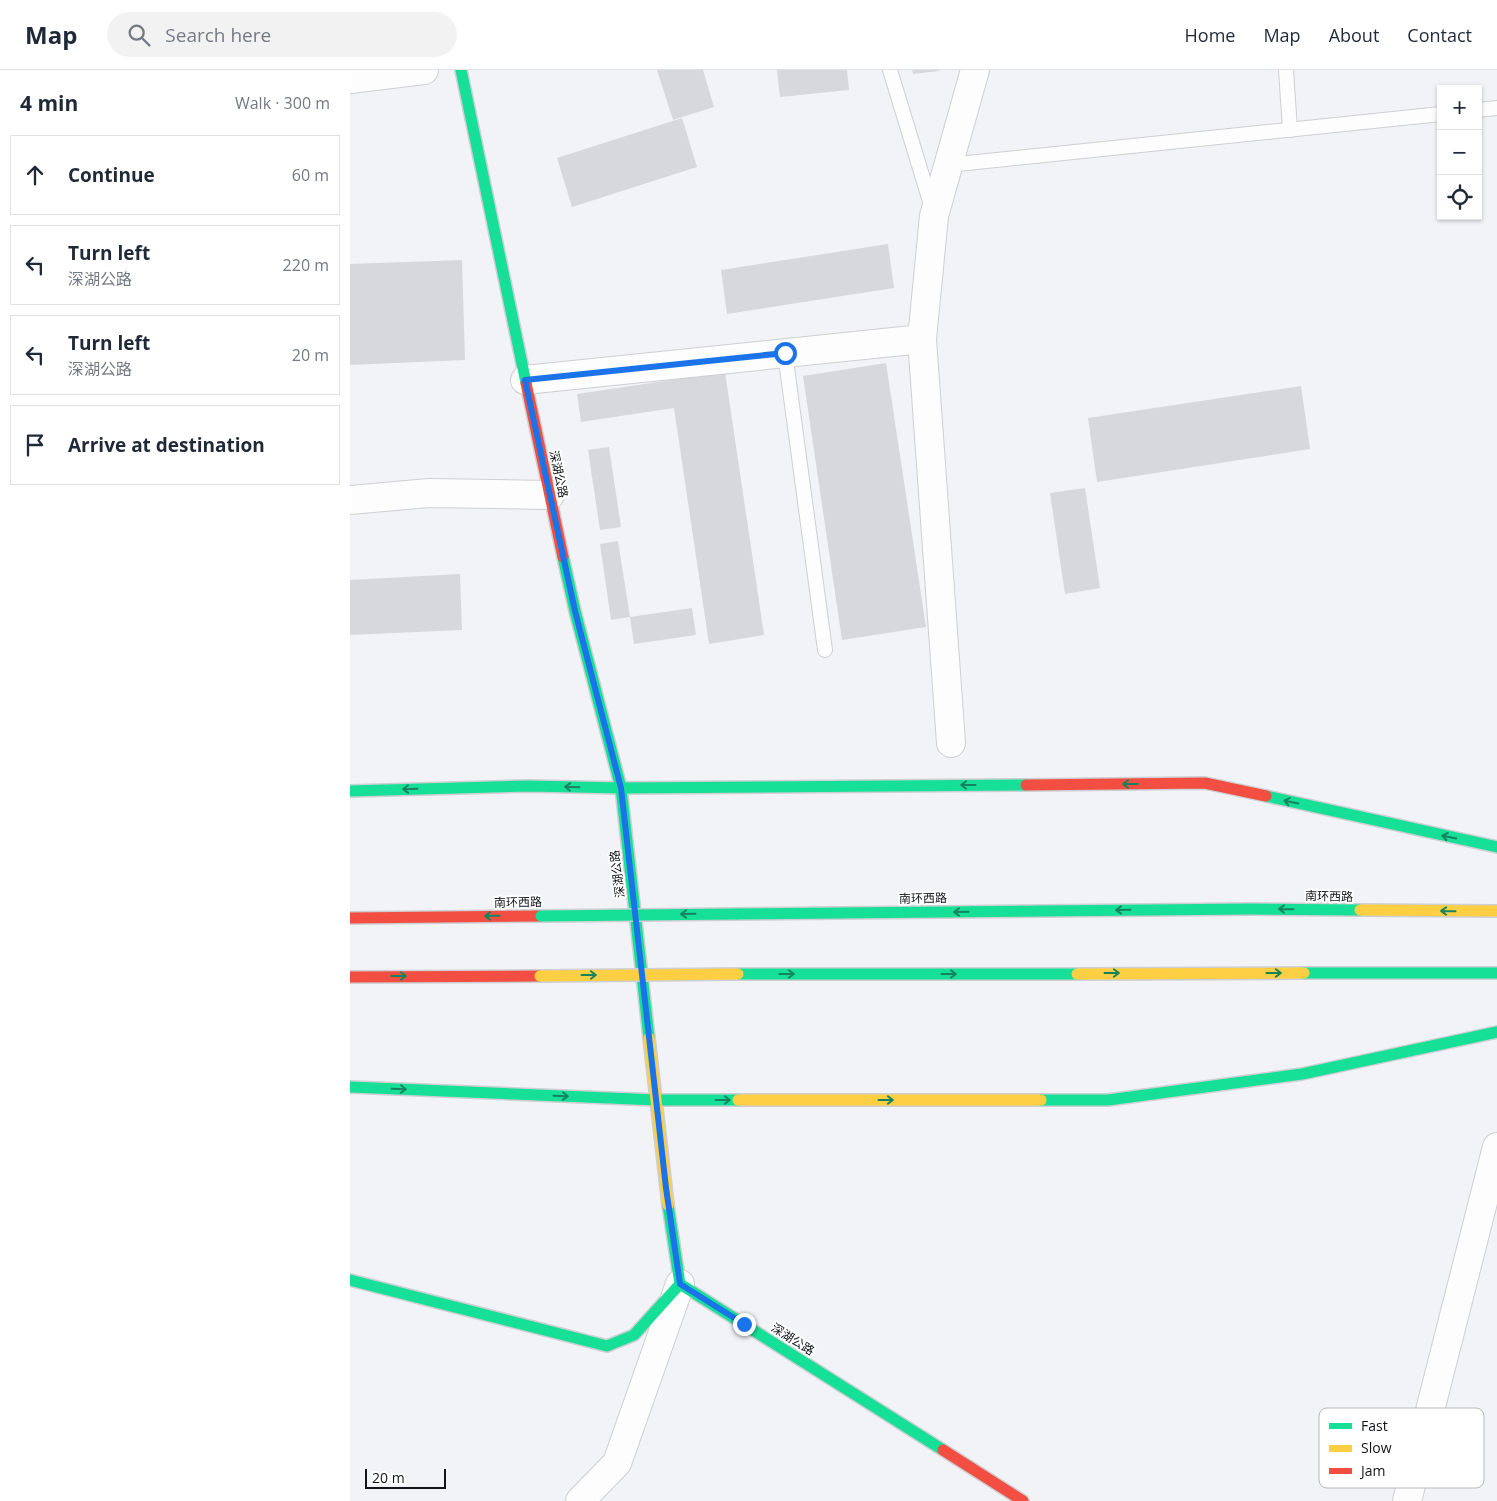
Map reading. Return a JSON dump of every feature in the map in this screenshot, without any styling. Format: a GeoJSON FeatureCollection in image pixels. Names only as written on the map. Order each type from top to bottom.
{"type":"FeatureCollection","features":[{"type":"Feature","properties":{"kind":"main road","name":"深湖公路"},"geometry":{"type":"LineString","coordinates":[[461,70],[575,611],[621,788],[666,1188],[680,1284],[1023,1501]]}},
{"type":"Feature","properties":{"kind":"main road"},"geometry":{"type":"LineString","coordinates":[[350,791],[529,786],[621,788],[1205,783],[1497,847]]}},
{"type":"Feature","properties":{"kind":"main road","name":"南环西路"},"geometry":{"type":"LineString","coordinates":[[350,918],[1252,909],[1497,912]]}},
{"type":"Feature","properties":{"kind":"main road"},"geometry":{"type":"LineString","coordinates":[[350,977],[738,974],[1497,973]]}},
{"type":"Feature","properties":{"kind":"main road"},"geometry":{"type":"LineString","coordinates":[[350,1087],[657,1100],[1108,1100],[1302,1074],[1497,1032]]}},
{"type":"Feature","properties":{"kind":"main road"},"geometry":{"type":"LineString","coordinates":[[350,1280],[607,1346],[634,1335],[680,1284]]}},
{"type":"Feature","properties":{"kind":"street"},"geometry":{"type":"LineString","coordinates":[[350,79],[424,70]]}},
{"type":"Feature","properties":{"kind":"street"},"geometry":{"type":"LineString","coordinates":[[951,743],[922,339],[934,216],[975,70]]}},
{"type":"Feature","properties":{"kind":"street"},"geometry":{"type":"LineString","coordinates":[[525,380],[922,339]]}},
{"type":"Feature","properties":{"kind":"street"},"geometry":{"type":"LineString","coordinates":[[350,500],[429,493],[550,495]]}},
{"type":"Feature","properties":{"kind":"street"},"geometry":{"type":"LineString","coordinates":[[1431,1408],[1497,1147]]}},
{"type":"Feature","properties":{"kind":"street"},"geometry":{"type":"LineString","coordinates":[[580,1501],[617,1463],[680,1284]]}},
{"type":"Feature","properties":{"kind":"street"},"geometry":{"type":"LineString","coordinates":[[1407,1501],[1410,1488]]}},
{"type":"Feature","properties":{"kind":"lane"},"geometry":{"type":"LineString","coordinates":[[890,70],[934,216]]}},
{"type":"Feature","properties":{"kind":"lane"},"geometry":{"type":"LineString","coordinates":[[1286,70],[1290,130]]}},
{"type":"Feature","properties":{"kind":"lane"},"geometry":{"type":"LineString","coordinates":[[1482,110],[1497,108]]}},
{"type":"Feature","properties":{"kind":"lane"},"geometry":{"type":"LineString","coordinates":[[948,165],[1437,114]]}},
{"type":"Feature","properties":{"kind":"lane"},"geometry":{"type":"LineString","coordinates":[[785,353],[825,650]]}},
{"type":"Feature","properties":{"kind":"building"},"geometry":{"type":"Polygon","coordinates":[[[657,70],[703,70],[714,107],[673,120],[657,70]]]}},
{"type":"Feature","properties":{"kind":"building"},"geometry":{"type":"Polygon","coordinates":[[[777,70],[847,70],[849,90],[780,97],[777,70]]]}},
{"type":"Feature","properties":{"kind":"building"},"geometry":{"type":"Polygon","coordinates":[[[912,70],[939,70],[939,71],[913,74],[912,70]]]}},
{"type":"Feature","properties":{"kind":"building"},"geometry":{"type":"Polygon","coordinates":[[[682,118],[697,167],[572,207],[557,158],[682,118]]]}},
{"type":"Feature","properties":{"kind":"building"},"geometry":{"type":"Polygon","coordinates":[[[888,244],[894,288],[727,314],[721,270],[888,244]]]}},
{"type":"Feature","properties":{"kind":"building"},"geometry":{"type":"Polygon","coordinates":[[[462,260],[465,360],[350,365],[350,264],[462,260]]]}},
{"type":"Feature","properties":{"kind":"building"},"geometry":{"type":"Polygon","coordinates":[[[886,363],[926,627],[842,640],[803,376],[886,363]]]}},
{"type":"Feature","properties":{"kind":"building"},"geometry":{"type":"Polygon","coordinates":[[[725,372],[764,635],[709,644],[674,408],[581,422],[577,394],[725,372]]]}},
{"type":"Feature","properties":{"kind":"building"},"geometry":{"type":"Polygon","coordinates":[[[1301,386],[1310,449],[1097,482],[1088,418],[1301,386]]]}},
{"type":"Feature","properties":{"kind":"building"},"geometry":{"type":"Polygon","coordinates":[[[609,447],[621,527],[600,530],[588,450],[609,447]]]}},
{"type":"Feature","properties":{"kind":"building"},"geometry":{"type":"Polygon","coordinates":[[[1085,488],[1100,588],[1065,594],[1050,493],[1085,488]]]}},
{"type":"Feature","properties":{"kind":"building"},"geometry":{"type":"Polygon","coordinates":[[[618,541],[630,617],[611,620],[600,544],[618,541]]]}},
{"type":"Feature","properties":{"kind":"building"},"geometry":{"type":"Polygon","coordinates":[[[460,574],[462,630],[350,635],[350,580],[460,574]]]}},
{"type":"Feature","properties":{"kind":"building"},"geometry":{"type":"Polygon","coordinates":[[[692,608],[696,635],[634,644],[630,617],[692,608]]]}},
{"type":"Feature","properties":{"kind":"traffic: fast"},"geometry":{"type":"LineString","coordinates":[[461,70],[526,383]]}},
{"type":"Feature","properties":{"kind":"traffic: fast"},"geometry":{"type":"LineString","coordinates":[[563,557],[575,611],[621,788],[649,1038]]}},
{"type":"Feature","properties":{"kind":"traffic: fast"},"geometry":{"type":"LineString","coordinates":[[350,791],[529,786],[621,788],[1026,785]]}},
{"type":"Feature","properties":{"kind":"traffic: fast"},"geometry":{"type":"LineString","coordinates":[[1266,796],[1497,847]]}},
{"type":"Feature","properties":{"kind":"traffic: fast"},"geometry":{"type":"LineString","coordinates":[[736,914],[1251,909],[1360,910]]}},
{"type":"Feature","properties":{"kind":"traffic: fast"},"geometry":{"type":"LineString","coordinates":[[541,916],[736,914]]}},
{"type":"Feature","properties":{"kind":"traffic: fast"},"geometry":{"type":"LineString","coordinates":[[1304,973],[1497,973]]}},
{"type":"Feature","properties":{"kind":"traffic: fast"},"geometry":{"type":"LineString","coordinates":[[738,974],[1077,974]]}},
{"type":"Feature","properties":{"kind":"traffic: fast"},"geometry":{"type":"LineString","coordinates":[[1041,1100],[1108,1100],[1302,1074],[1497,1032]]}},
{"type":"Feature","properties":{"kind":"traffic: fast"},"geometry":{"type":"LineString","coordinates":[[350,1087],[657,1100],[738,1100]]}},
{"type":"Feature","properties":{"kind":"traffic: fast"},"geometry":{"type":"LineString","coordinates":[[668,1205],[680,1284],[943,1450]]}},
{"type":"Feature","properties":{"kind":"traffic: fast"},"geometry":{"type":"LineString","coordinates":[[350,1280],[607,1346],[634,1335],[680,1284]]}},
{"type":"Feature","properties":{"kind":"traffic: slow"},"geometry":{"type":"LineString","coordinates":[[1360,910],[1497,911]]}},
{"type":"Feature","properties":{"kind":"traffic: slow"},"geometry":{"type":"LineString","coordinates":[[1077,974],[1304,973]]}},
{"type":"Feature","properties":{"kind":"traffic: slow"},"geometry":{"type":"LineString","coordinates":[[540,976],[738,974]]}},
{"type":"Feature","properties":{"kind":"traffic: slow"},"geometry":{"type":"LineString","coordinates":[[649,1038],[668,1205]]}},
{"type":"Feature","properties":{"kind":"traffic: slow"},"geometry":{"type":"LineString","coordinates":[[738,1100],[1041,1100]]}},
{"type":"Feature","properties":{"kind":"traffic: jam"},"geometry":{"type":"LineString","coordinates":[[526,383],[563,557]]}},
{"type":"Feature","properties":{"kind":"traffic: jam"},"geometry":{"type":"LineString","coordinates":[[1026,785],[1205,783],[1266,796]]}},
{"type":"Feature","properties":{"kind":"traffic: jam"},"geometry":{"type":"LineString","coordinates":[[350,918],[541,916]]}},
{"type":"Feature","properties":{"kind":"traffic: jam"},"geometry":{"type":"LineString","coordinates":[[350,977],[540,976]]}},
{"type":"Feature","properties":{"kind":"traffic: jam"},"geometry":{"type":"LineString","coordinates":[[943,1450],[1023,1501]]}},
{"type":"Feature","properties":{"kind":"route"},"geometry":{"type":"LineString","coordinates":[[744,1324],[680,1284],[666,1188],[621,788],[575,611],[525,380],[785,353]]}}]}
